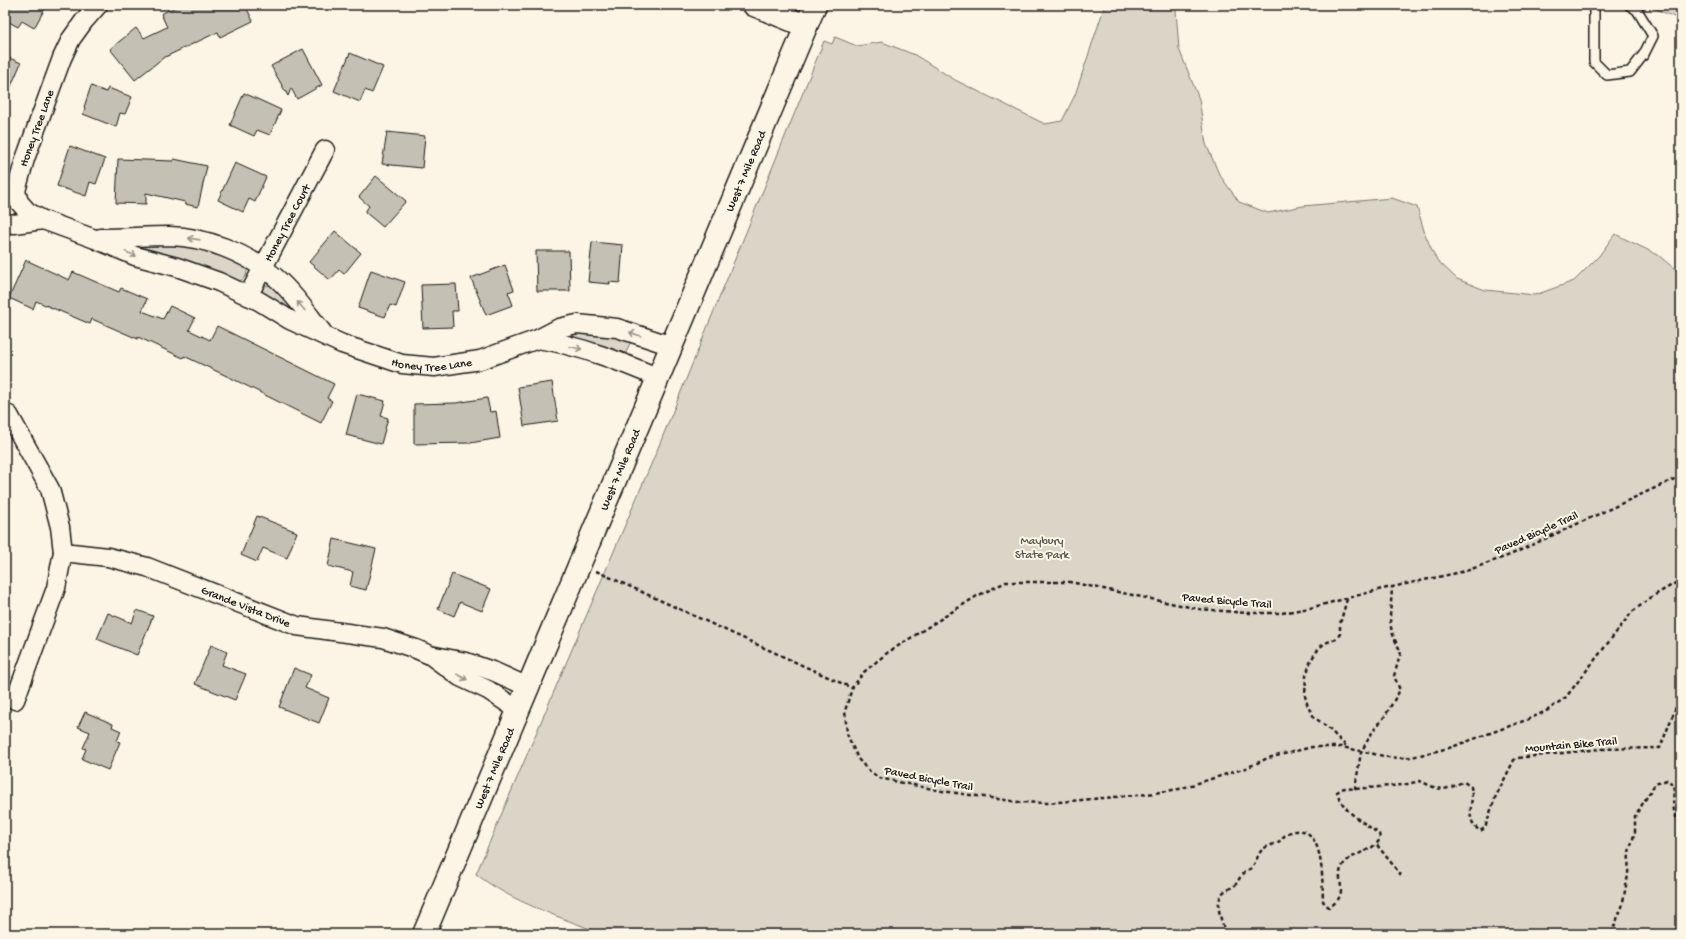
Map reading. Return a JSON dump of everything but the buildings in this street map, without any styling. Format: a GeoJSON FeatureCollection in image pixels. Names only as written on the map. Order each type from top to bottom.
{"type":"FeatureCollection","features":[{"type":"Feature","properties":{"kind":"street","name":"Honey Tree Lane"},"geometry":{"type":"LineString","coordinates":[[98,5],[71,39],[62,58],[22,168],[16,191],[19,202],[28,212],[43,220],[96,239],[135,256],[177,267],[220,282],[290,320],[342,344],[402,364],[434,367],[480,360],[538,339],[558,328],[577,324],[617,328],[672,346]]}},
{"type":"Feature","properties":{"kind":"street"},"geometry":{"type":"LineString","coordinates":[[754,5],[806,26]]}},
{"type":"Feature","properties":{"kind":"street","name":"West 7 Mile Road"},"geometry":{"type":"LineString","coordinates":[[424,934],[815,5]]}},
{"type":"Feature","properties":{"kind":"street","name":"Honey Tree Court"},"geometry":{"type":"LineString","coordinates":[[248,296],[325,150]]}},
{"type":"Feature","properties":{"kind":"street"},"geometry":{"type":"LineString","coordinates":[[5,179],[22,168]]}},
{"type":"Feature","properties":{"kind":"street"},"geometry":{"type":"LineString","coordinates":[[5,223],[14,224],[43,220]]}},
{"type":"Feature","properties":{"kind":"street","name":"Honey Tree Lane"},"geometry":{"type":"LineString","coordinates":[[96,239],[171,236],[199,240],[244,256],[274,276],[326,336]]}},
{"type":"Feature","properties":{"kind":"street"},"geometry":{"type":"LineString","coordinates":[[538,339],[552,341],[608,356],[659,378]]}},
{"type":"Feature","properties":{"kind":"street"},"geometry":{"type":"LineString","coordinates":[[9,415],[50,488],[60,527],[63,552],[56,588],[15,700]]}},
{"type":"Feature","properties":{"kind":"street","name":"Grande Vista Drive"},"geometry":{"type":"LineString","coordinates":[[63,552],[108,557],[147,566],[284,622],[320,630],[383,638],[430,655],[466,662],[495,672],[528,687]]}},
{"type":"Feature","properties":{"kind":"street","name":"Grande Vista Drive"},"geometry":{"type":"LineString","coordinates":[[430,655],[460,677],[488,690],[518,710]]}},
{"type":"Feature","properties":{"kind":"lane"},"geometry":{"type":"LineString","coordinates":[[1594,5],[1594,62],[1607,74],[1630,72],[1644,54],[1653,36],[1638,10],[1629,5]]}},
{"type":"Feature","properties":{"kind":"path","name":"Paved Bicycle Trail"},"geometry":{"type":"LineString","coordinates":[[1681,476],[1510,555],[1466,572],[1392,587],[1310,608],[1282,613],[1246,613],[1199,609],[1070,582],[1006,582],[976,596],[887,653],[864,672],[852,688],[845,711],[847,734],[858,759],[871,773],[885,780],[950,792],[1018,802],[1048,803],[1148,794],[1178,789],[1246,768],[1268,758],[1312,747],[1342,747],[1361,752],[1400,758],[1412,757],[1449,748],[1529,719],[1548,710],[1566,697],[1632,612],[1653,596],[1681,580]]}},
{"type":"Feature","properties":{"kind":"path"},"geometry":{"type":"LineString","coordinates":[[580,564],[852,688]]}},
{"type":"Feature","properties":{"kind":"path"},"geometry":{"type":"LineString","coordinates":[[1355,789],[1361,752],[1400,690],[1394,676],[1401,652],[1390,627],[1389,612],[1392,587]]}},
{"type":"Feature","properties":{"kind":"path"},"geometry":{"type":"LineString","coordinates":[[1347,598],[1340,624],[1340,634],[1336,639],[1325,643],[1319,648],[1311,660],[1306,676],[1305,696],[1308,707],[1314,717],[1349,748]]}},
{"type":"Feature","properties":{"kind":"path","name":"Mountain Bike Trail"},"geometry":{"type":"LineString","coordinates":[[1377,845],[1380,839],[1379,834],[1354,817],[1339,799],[1337,792],[1344,788],[1355,789],[1403,785],[1420,781],[1436,789],[1448,788],[1464,782],[1471,787],[1470,819],[1473,826],[1480,831],[1485,828],[1495,798],[1514,760],[1517,758],[1600,749],[1660,748],[1681,694]]}},
{"type":"Feature","properties":{"kind":"path"},"geometry":{"type":"LineString","coordinates":[[1611,934],[1622,907],[1628,875],[1629,852],[1635,832],[1635,816],[1655,784],[1667,780],[1674,785],[1674,811],[1679,822],[1681,823]]}},
{"type":"Feature","properties":{"kind":"path"},"geometry":{"type":"LineString","coordinates":[[1225,934],[1219,911],[1220,898],[1224,891],[1234,885],[1242,875],[1253,866],[1258,854],[1264,849],[1278,842],[1284,835],[1292,831],[1304,832],[1310,835],[1320,852],[1324,901],[1329,907],[1337,902],[1342,891],[1340,872],[1342,866],[1347,861],[1377,845],[1402,875]]}},
{"type":"Feature","properties":{"kind":"green space","name":"Maybury State Park"},"geometry":{"type":"Polygon","coordinates":[[[1105,5],[1174,5],[1176,10],[1179,49],[1199,99],[1206,144],[1219,174],[1239,202],[1268,213],[1303,206],[1392,198],[1417,207],[1425,234],[1436,259],[1457,279],[1485,290],[1535,295],[1574,281],[1599,256],[1615,234],[1658,255],[1681,274],[1681,934],[602,934],[521,901],[490,884],[476,874],[658,448],[824,41],[832,44],[835,37],[857,46],[882,42],[915,55],[955,80],[1045,124],[1062,121],[1075,95],[1105,5]]]}},
{"type":"Feature","properties":{"kind":"green space"},"geometry":{"type":"Polygon","coordinates":[[[1647,5],[1681,5],[1681,20],[1647,5]]]}},
{"type":"Feature","properties":{"kind":"green space"},"geometry":{"type":"Polygon","coordinates":[[[176,243],[205,248],[246,266],[247,273],[243,279],[234,282],[139,250],[138,246],[140,244],[176,243]]]}},
{"type":"Feature","properties":{"kind":"green space"},"geometry":{"type":"Polygon","coordinates":[[[269,285],[277,289],[296,311],[295,314],[261,293],[262,287],[269,285]]]}},
{"type":"Feature","properties":{"kind":"green space"},"geometry":{"type":"Polygon","coordinates":[[[596,331],[629,339],[630,343],[626,353],[619,353],[568,340],[562,334],[596,331]]]}}]}
